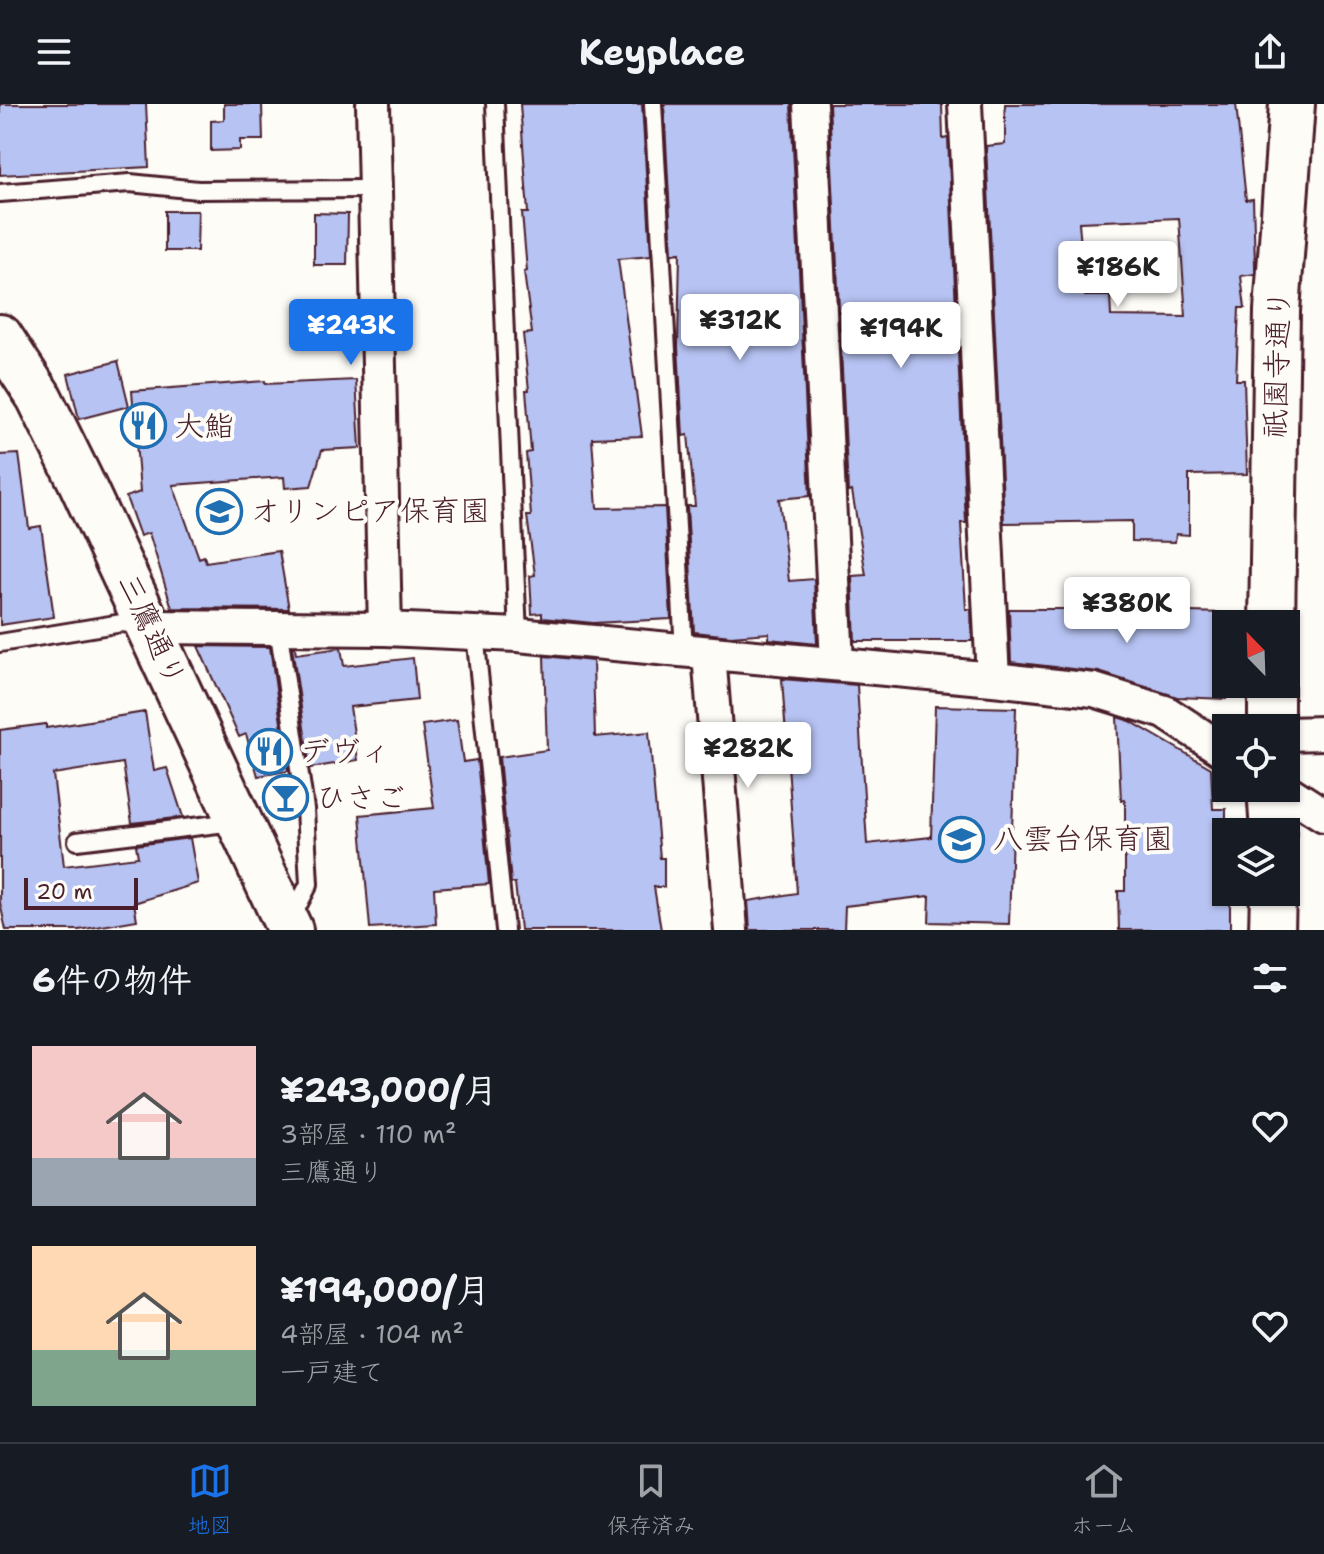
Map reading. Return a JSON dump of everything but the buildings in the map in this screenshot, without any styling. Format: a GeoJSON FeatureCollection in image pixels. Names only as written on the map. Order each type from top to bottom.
{"type":"FeatureCollection","features":[{"type":"Feature","properties":{"kind":"street"},"geometry":{"type":"LineString","coordinates":[[373,104],[385,629]]}},
{"type":"Feature","properties":{"kind":"street"},"geometry":{"type":"LineString","coordinates":[[810,104],[837,663]]}},
{"type":"Feature","properties":{"kind":"street"},"geometry":{"type":"LineString","coordinates":[[965,104],[993,679]]}},
{"type":"Feature","properties":{"kind":"street","name":"祇園寺通り"},"geometry":{"type":"LineString","coordinates":[[1272,610],[1277,311],[1292,104]]}},
{"type":"Feature","properties":{"kind":"street","name":"三鷹通り"},"geometry":{"type":"LineString","coordinates":[[0,337],[39,397],[151,627],[289,927]]}},
{"type":"Feature","properties":{"kind":"street"},"geometry":{"type":"LineString","coordinates":[[151,627],[385,629],[518,635],[837,663],[1094,690],[1165,712],[1212,743]]}},
{"type":"Feature","properties":{"kind":"street"},"geometry":{"type":"LineString","coordinates":[[696,652],[731,930]]}},
{"type":"Feature","properties":{"kind":"street"},"geometry":{"type":"LineString","coordinates":[[1300,734],[1324,733]]}},
{"type":"Feature","properties":{"kind":"street"},"geometry":{"type":"LineString","coordinates":[[1300,800],[1324,815]]}},
{"type":"Feature","properties":{"kind":"street"},"geometry":{"type":"LineString","coordinates":[[1272,930],[1273,906]]}},
{"type":"Feature","properties":{"kind":"lane"},"geometry":{"type":"LineString","coordinates":[[495,104],[518,635]]}},
{"type":"Feature","properties":{"kind":"lane"},"geometry":{"type":"LineString","coordinates":[[653,104],[696,652]]}},
{"type":"Feature","properties":{"kind":"lane"},"geometry":{"type":"LineString","coordinates":[[0,193],[130,183],[198,190],[374,189]]}},
{"type":"Feature","properties":{"kind":"lane"},"geometry":{"type":"LineString","coordinates":[[0,643],[122,623],[151,627]]}},
{"type":"Feature","properties":{"kind":"lane"},"geometry":{"type":"LineString","coordinates":[[278,627],[305,809],[309,884],[289,927]]}},
{"type":"Feature","properties":{"kind":"lane"},"geometry":{"type":"LineString","coordinates":[[475,633],[505,930]]}},
{"type":"Feature","properties":{"kind":"lane"},"geometry":{"type":"LineString","coordinates":[[77,841],[240,821]]}},
{"type":"Feature","properties":{"kind":"place","name":"大鮨"},"geometry":{"type":"Point","coordinates":[143,426]}},
{"type":"Feature","properties":{"kind":"place","name":"オリンピア保育園"},"geometry":{"type":"Point","coordinates":[219,511]}},
{"type":"Feature","properties":{"kind":"place","name":"デヴィ"},"geometry":{"type":"Point","coordinates":[269,751]}},
{"type":"Feature","properties":{"kind":"place","name":"ひさご"},"geometry":{"type":"Point","coordinates":[285,798]}},
{"type":"Feature","properties":{"kind":"place","name":"八雲台保育園"},"geometry":{"type":"Point","coordinates":[962,839]}}]}
